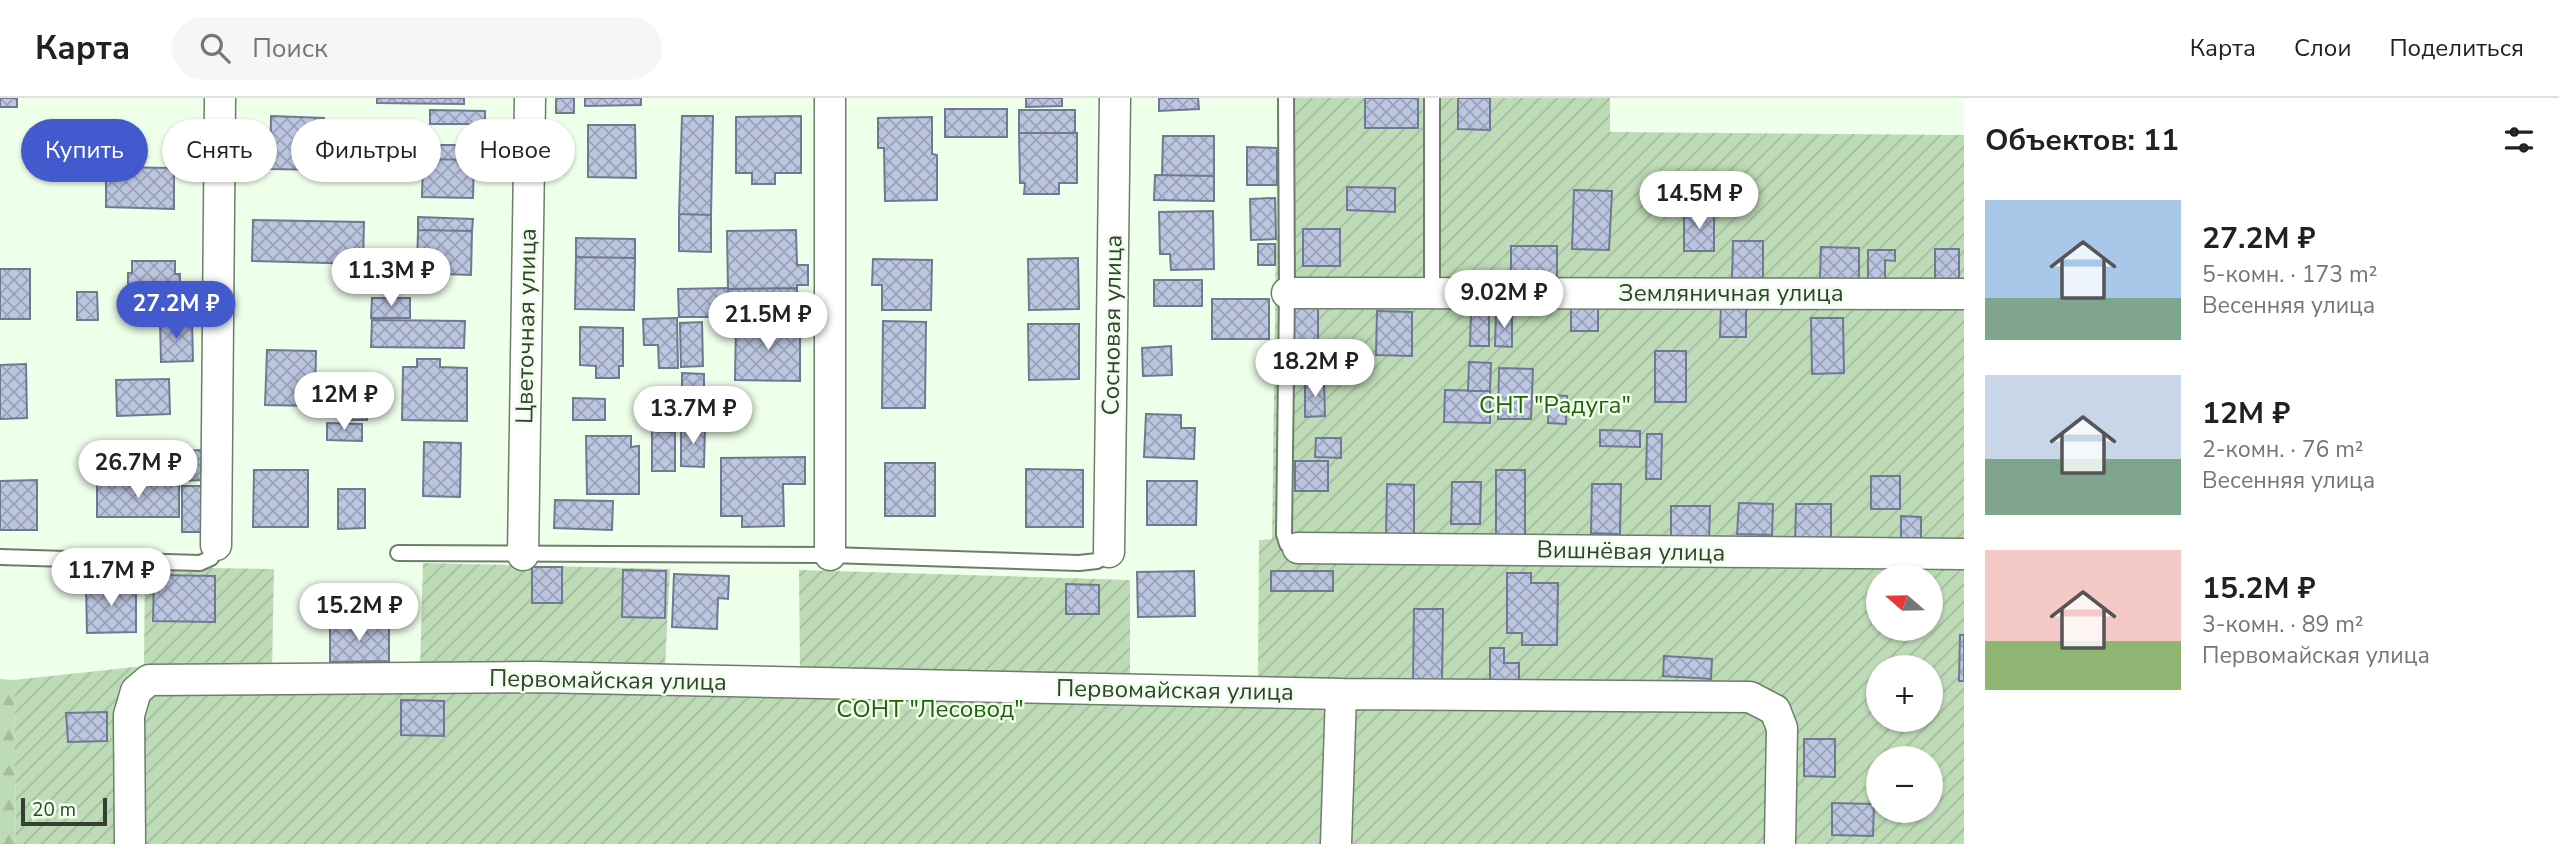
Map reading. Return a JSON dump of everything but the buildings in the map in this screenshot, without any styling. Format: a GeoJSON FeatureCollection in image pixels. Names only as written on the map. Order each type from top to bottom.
{"type":"FeatureCollection","features":[{"type":"Feature","properties":{"kind":"street"},"geometry":{"type":"LineString","coordinates":[[216,545],[220,98]]}},
{"type":"Feature","properties":{"kind":"street","name":"Цветочная улица"},"geometry":{"type":"LineString","coordinates":[[523,555],[530,98]]}},
{"type":"Feature","properties":{"kind":"street"},"geometry":{"type":"LineString","coordinates":[[830,98],[830,555]]}},
{"type":"Feature","properties":{"kind":"street","name":"Сосновая улица"},"geometry":{"type":"LineString","coordinates":[[1109,552],[1115,98]]}},
{"type":"Feature","properties":{"kind":"street","name":"Земляничная улица"},"geometry":{"type":"LineString","coordinates":[[1287,293],[1964,294]]}},
{"type":"Feature","properties":{"kind":"street","name":"Вишнёвая улица"},"geometry":{"type":"LineString","coordinates":[[1298,548],[1964,554]]}},
{"type":"Feature","properties":{"kind":"street","name":"Первомайская улица"},"geometry":{"type":"LineString","coordinates":[[131,844],[128,715],[136,691],[149,680],[535,677],[1341,694],[1750,697],[1775,710],[1782,728],[1780,844]]}},
{"type":"Feature","properties":{"kind":"street"},"geometry":{"type":"LineString","coordinates":[[1336,844],[1341,694]]}},
{"type":"Feature","properties":{"kind":"lane"},"geometry":{"type":"LineString","coordinates":[[1286,98],[1284,534],[1287,544],[1298,548]]}},
{"type":"Feature","properties":{"kind":"lane"},"geometry":{"type":"LineString","coordinates":[[1432,98],[1432,293]]}},
{"type":"Feature","properties":{"kind":"lane"},"geometry":{"type":"LineString","coordinates":[[0,557],[200,563],[211,558],[216,545]]}},
{"type":"Feature","properties":{"kind":"lane"},"geometry":{"type":"LineString","coordinates":[[398,553],[830,555],[1079,563],[1097,561],[1109,552]]}},
{"type":"Feature","properties":{"kind":"green space"},"geometry":{"type":"Polygon","coordinates":[[[1278,98],[1610,98],[1610,132],[1964,135],[1964,844],[16,844],[14,680],[144,666],[145,567],[274,569],[272,671],[420,668],[423,563],[670,569],[665,667],[800,672],[799,570],[1130,580],[1130,676],[1258,677],[1259,540],[1272,539],[1278,98]]]}},
{"type":"Feature","properties":{"kind":"green space"},"geometry":{"type":"Polygon","coordinates":[[[0,679],[14,680],[16,844],[0,844],[0,679]]]}},
{"type":"Feature","properties":{"kind":"park label","name":"СНТ \"Радуга\""},"geometry":{"type":"Point","coordinates":[1555,405]}},
{"type":"Feature","properties":{"kind":"park label","name":"СОНТ \"Лесовод\""},"geometry":{"type":"Point","coordinates":[930,709]}}]}
